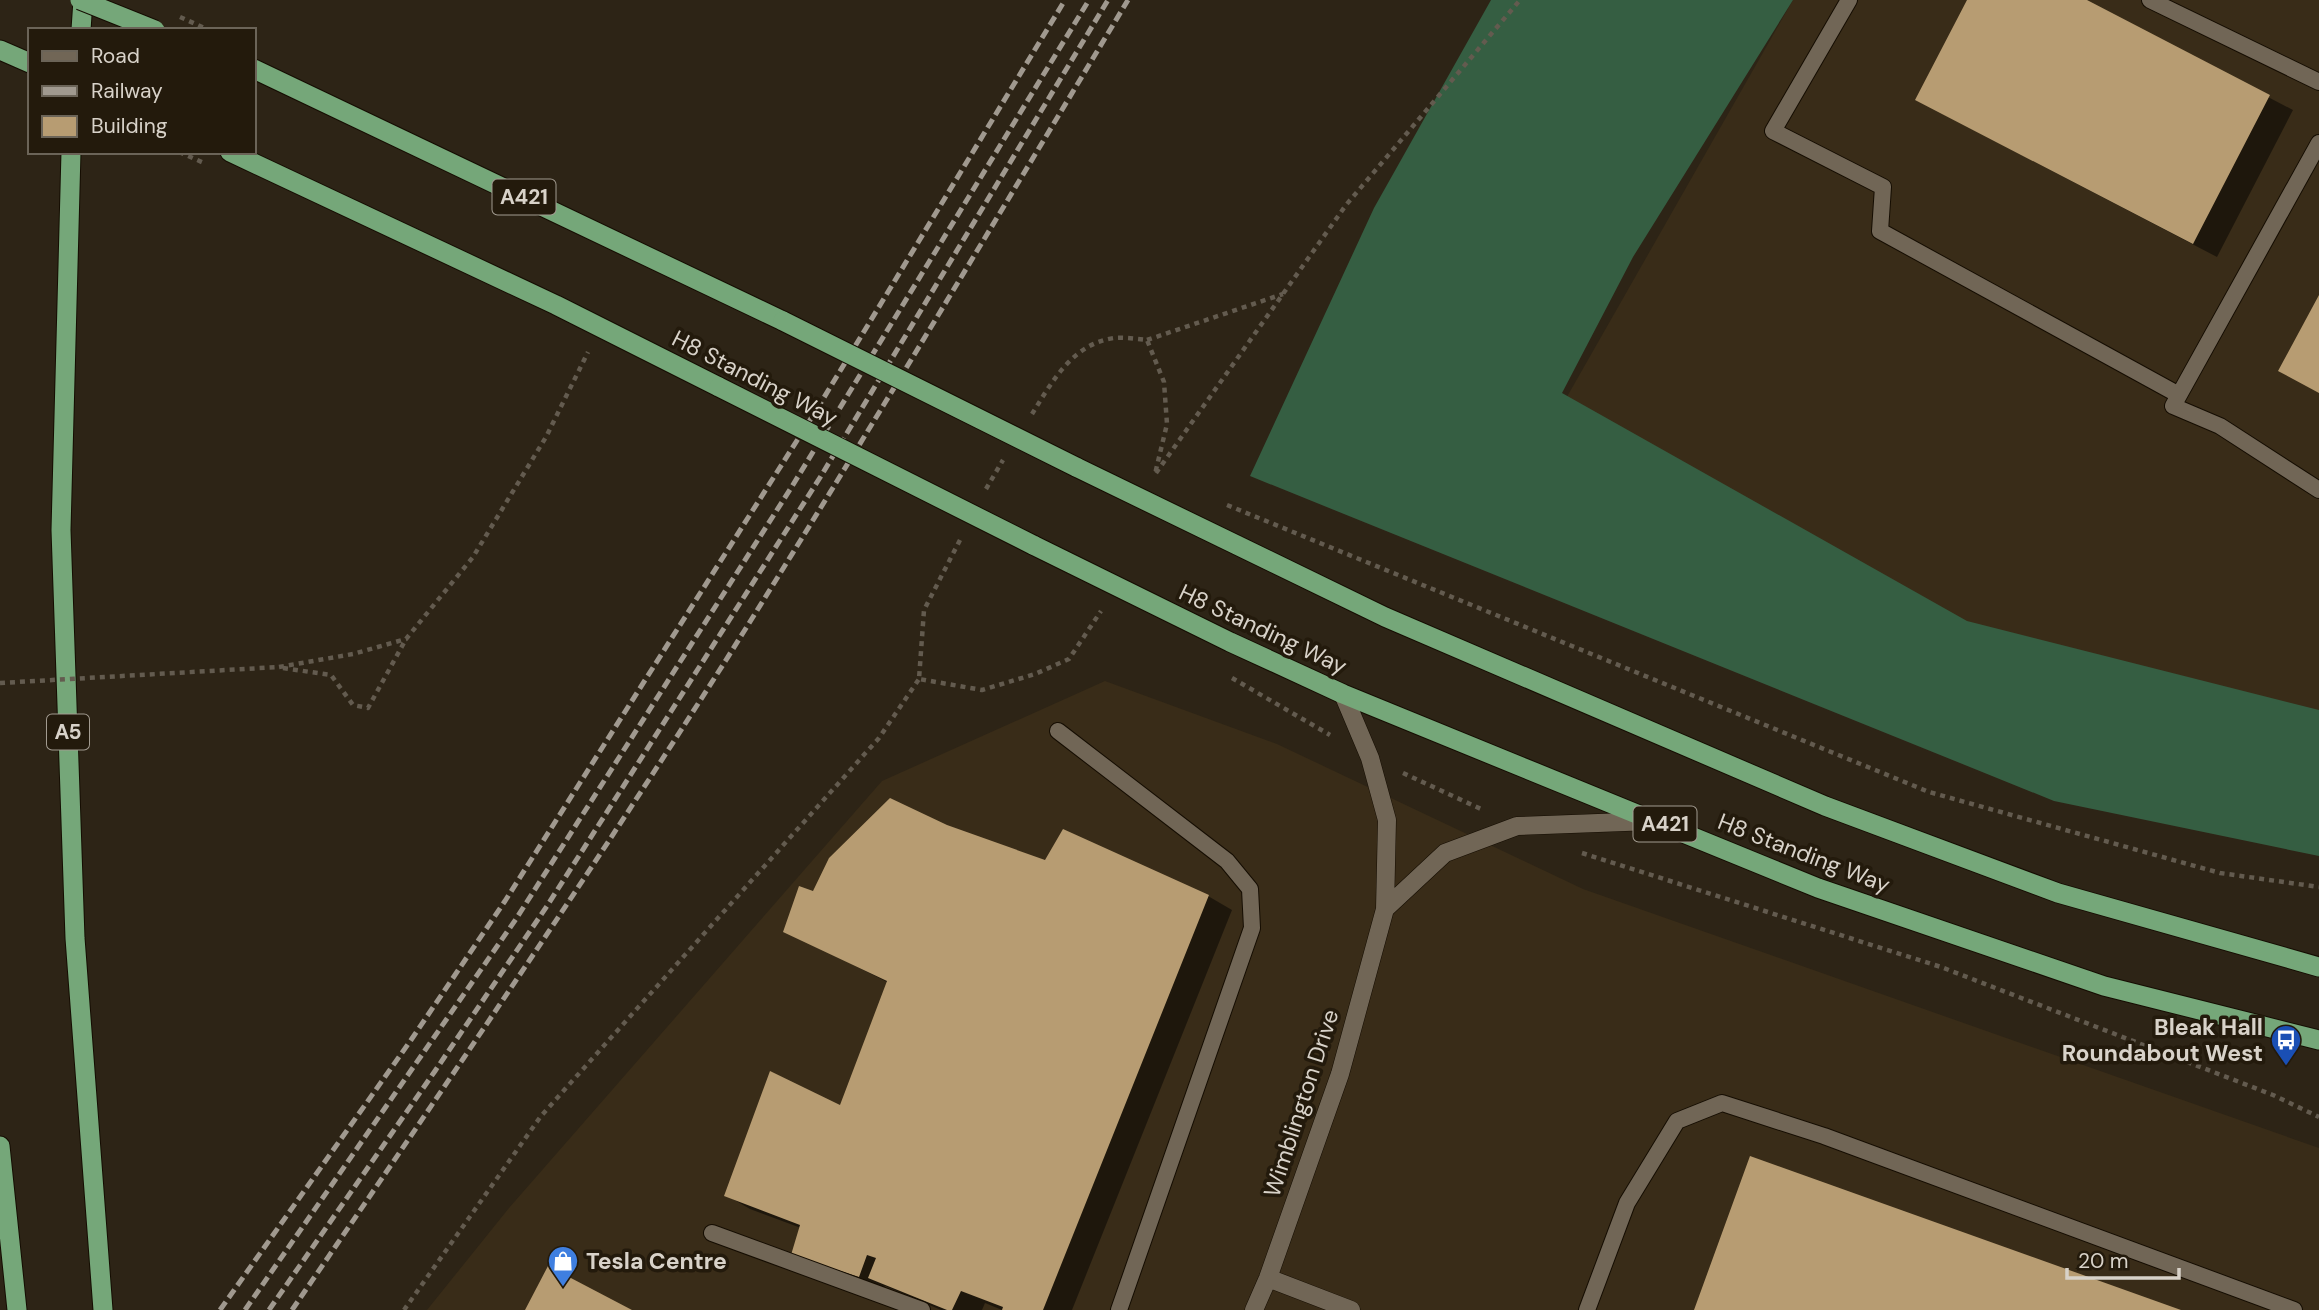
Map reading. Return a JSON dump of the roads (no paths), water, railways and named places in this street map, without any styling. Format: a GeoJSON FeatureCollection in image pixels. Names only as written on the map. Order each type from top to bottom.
{"type":"FeatureCollection","features":[{"type":"Feature","properties":{"kind":"highway"},"geometry":{"type":"LineString","coordinates":[[81,28],[82,0],[150,28]]}},
{"type":"Feature","properties":{"kind":"highway"},"geometry":{"type":"LineString","coordinates":[[0,50],[28,62]]}},
{"type":"Feature","properties":{"kind":"highway","name":"A421"},"geometry":{"type":"LineString","coordinates":[[260,71],[783,321],[1385,617],[1825,806],[2057,894],[2319,967]]}},
{"type":"Feature","properties":{"kind":"highway","name":"A5"},"geometry":{"type":"LineString","coordinates":[[71,154],[61,530],[75,937],[103,1310]]}},
{"type":"Feature","properties":{"kind":"highway","name":"H8 Standing Way"},"geometry":{"type":"LineString","coordinates":[[234,154],[556,305],[1033,545],[1343,694],[1818,888],[2104,986],[2319,1040]]}},
{"type":"Feature","properties":{"kind":"highway"},"geometry":{"type":"LineString","coordinates":[[0,1146],[17,1310]]}},
{"type":"Feature","properties":{"kind":"street","name":"Wimblington Drive"},"geometry":{"type":"LineString","coordinates":[[1254,1310],[1269,1278],[1340,1074],[1385,909],[1387,820],[1370,758],[1343,694]]}},
{"type":"Feature","properties":{"kind":"street"},"geometry":{"type":"LineString","coordinates":[[1385,909],[1445,853],[1517,826],[1658,821]]}},
{"type":"Feature","properties":{"kind":"street"},"geometry":{"type":"LineString","coordinates":[[1269,1278],[1350,1310]]}},
{"type":"Feature","properties":{"kind":"lane"},"geometry":{"type":"LineString","coordinates":[[1849,0],[1773,131],[1883,187],[1880,231],[2179,395]]}},
{"type":"Feature","properties":{"kind":"lane"},"geometry":{"type":"LineString","coordinates":[[2150,0],[2319,82]]}},
{"type":"Feature","properties":{"kind":"lane"},"geometry":{"type":"LineString","coordinates":[[2319,143],[2173,406],[2220,426],[2319,490]]}},
{"type":"Feature","properties":{"kind":"lane"},"geometry":{"type":"LineString","coordinates":[[1058,732],[1227,861],[1250,889],[1252,928],[1119,1310]]}},
{"type":"Feature","properties":{"kind":"lane"},"geometry":{"type":"LineString","coordinates":[[1587,1310],[1627,1203],[1676,1121],[1723,1103],[1824,1136],[2294,1310]]}},
{"type":"Feature","properties":{"kind":"lane"},"geometry":{"type":"LineString","coordinates":[[712,1233],[922,1310]]}},
{"type":"Feature","properties":{"kind":"railway"},"geometry":{"type":"LineString","coordinates":[[220,1310],[411,1040],[505,901],[817,409],[1065,0]]}},
{"type":"Feature","properties":{"kind":"railway"},"geometry":{"type":"LineString","coordinates":[[245,1310],[516,919],[791,488],[1089,0]]}},
{"type":"Feature","properties":{"kind":"railway"},"geometry":{"type":"LineString","coordinates":[[269,1310],[547,906],[821,476],[1108,0]]}},
{"type":"Feature","properties":{"kind":"railway"},"geometry":{"type":"LineString","coordinates":[[292,1310],[566,906],[726,660],[1128,0]]}},
{"type":"Feature","properties":{"kind":"place","name":"Bleak Hall Roundabout West"},"geometry":{"type":"Point","coordinates":[2286,1067]}},
{"type":"Feature","properties":{"kind":"place","name":"Tesla Centre"},"geometry":{"type":"Point","coordinates":[563,1288]}}]}
